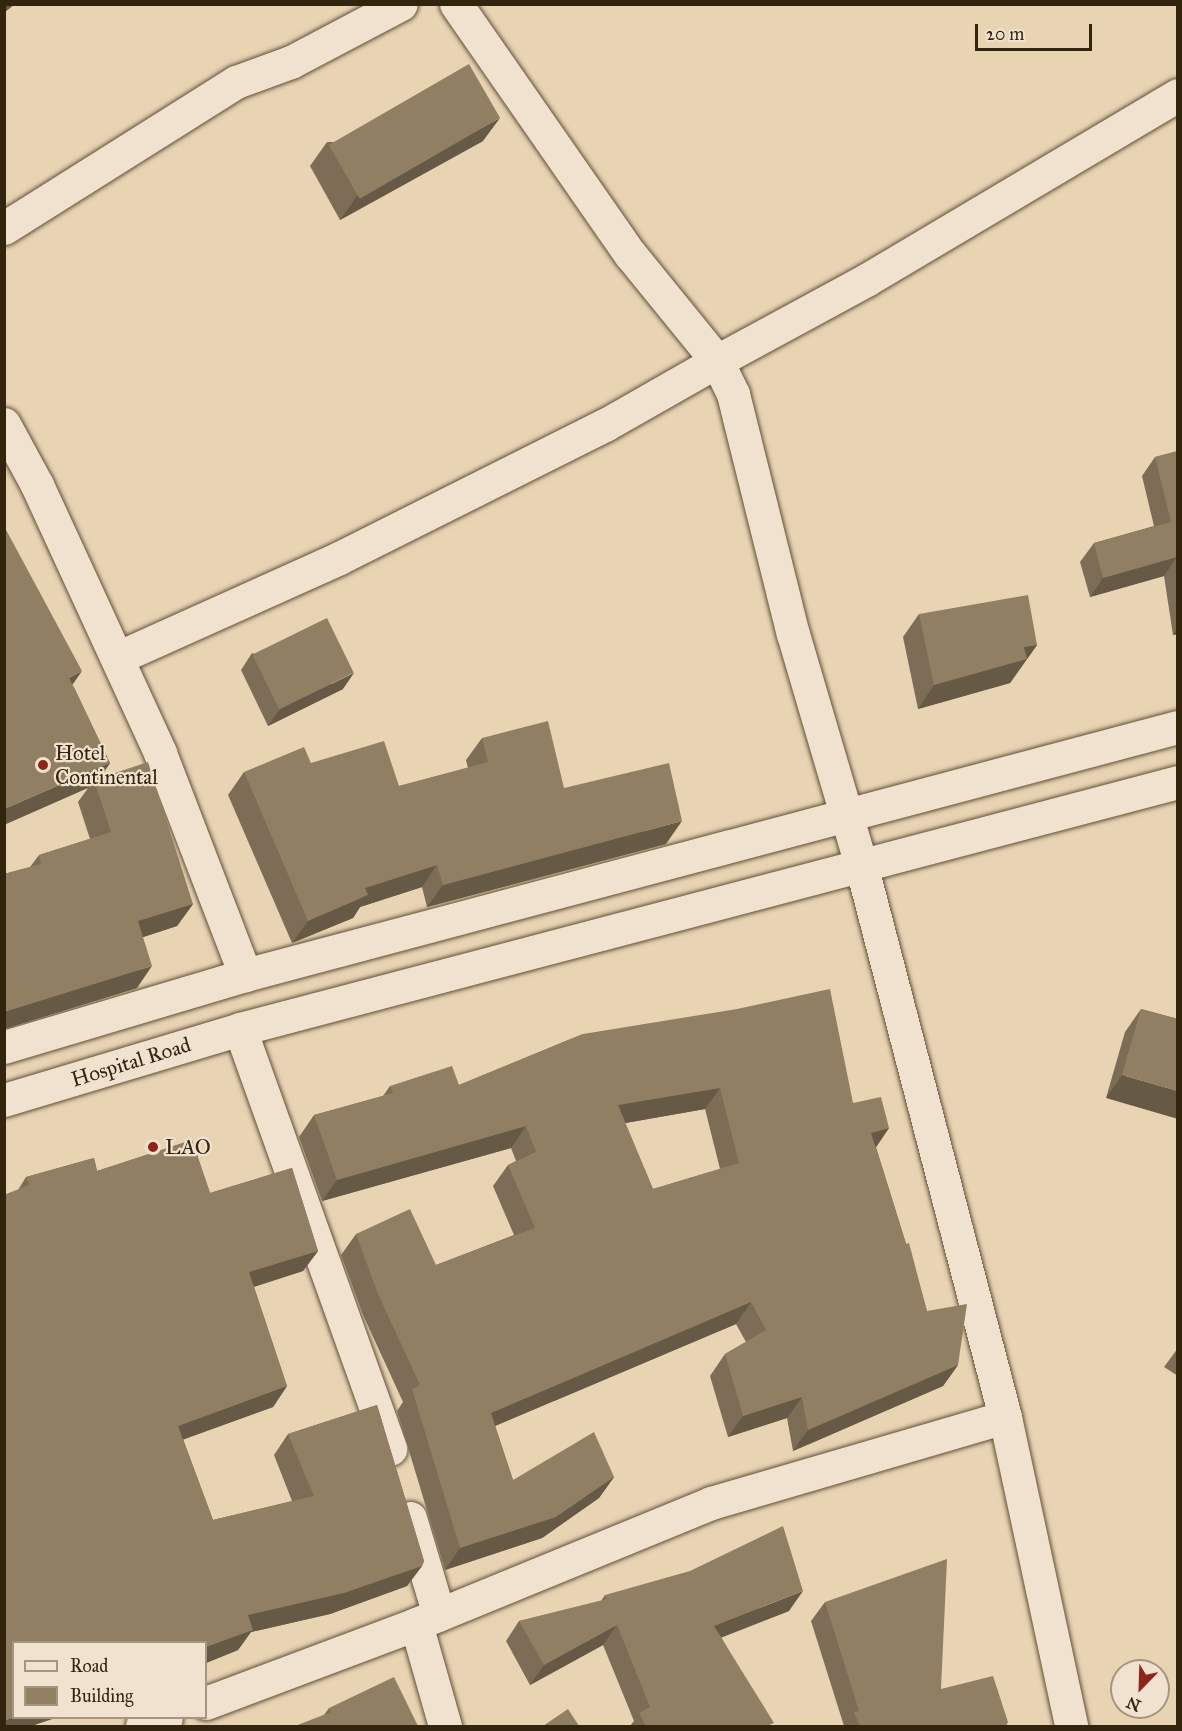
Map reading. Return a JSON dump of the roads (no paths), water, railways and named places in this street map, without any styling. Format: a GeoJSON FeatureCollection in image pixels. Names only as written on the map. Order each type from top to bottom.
{"type":"FeatureCollection","features":[{"type":"Feature","properties":{"kind":"street"},"geometry":{"type":"LineString","coordinates":[[4,228],[236,82],[291,62],[401,4]]}},
{"type":"Feature","properties":{"kind":"street"},"geometry":{"type":"LineString","coordinates":[[456,4],[630,255],[717,361],[734,394],[794,634],[862,868],[1005,1417],[1071,1726]]}},
{"type":"Feature","properties":{"kind":"street"},"geometry":{"type":"LineString","coordinates":[[117,658],[350,553],[606,425],[717,361],[868,279],[1178,95]]}},
{"type":"Feature","properties":{"kind":"street"},"geometry":{"type":"LineString","coordinates":[[4,424],[117,658],[160,753],[245,975]]}},
{"type":"Feature","properties":{"kind":"street"},"geometry":{"type":"LineString","coordinates":[[4,1047],[245,975],[1178,727]]}},
{"type":"Feature","properties":{"kind":"street","name":"Hospital Road"},"geometry":{"type":"LineString","coordinates":[[4,1100],[249,1026],[862,868],[1178,782]]}},
{"type":"Feature","properties":{"kind":"street"},"geometry":{"type":"LineString","coordinates":[[249,1026],[401,1488],[445,1726]]}},
{"type":"Feature","properties":{"kind":"street"},"geometry":{"type":"LineString","coordinates":[[207,1703],[427,1619],[711,1503],[1005,1417]]}},
{"type":"Feature","properties":{"kind":"street"},"geometry":{"type":"LineString","coordinates":[[142,1726],[163,1719]]}},
{"type":"Feature","properties":{"kind":"place","name":"Hotel Continental"},"geometry":{"type":"Point","coordinates":[43,765]}},
{"type":"Feature","properties":{"kind":"place","name":"LAO"},"geometry":{"type":"Point","coordinates":[153,1147]}}]}
